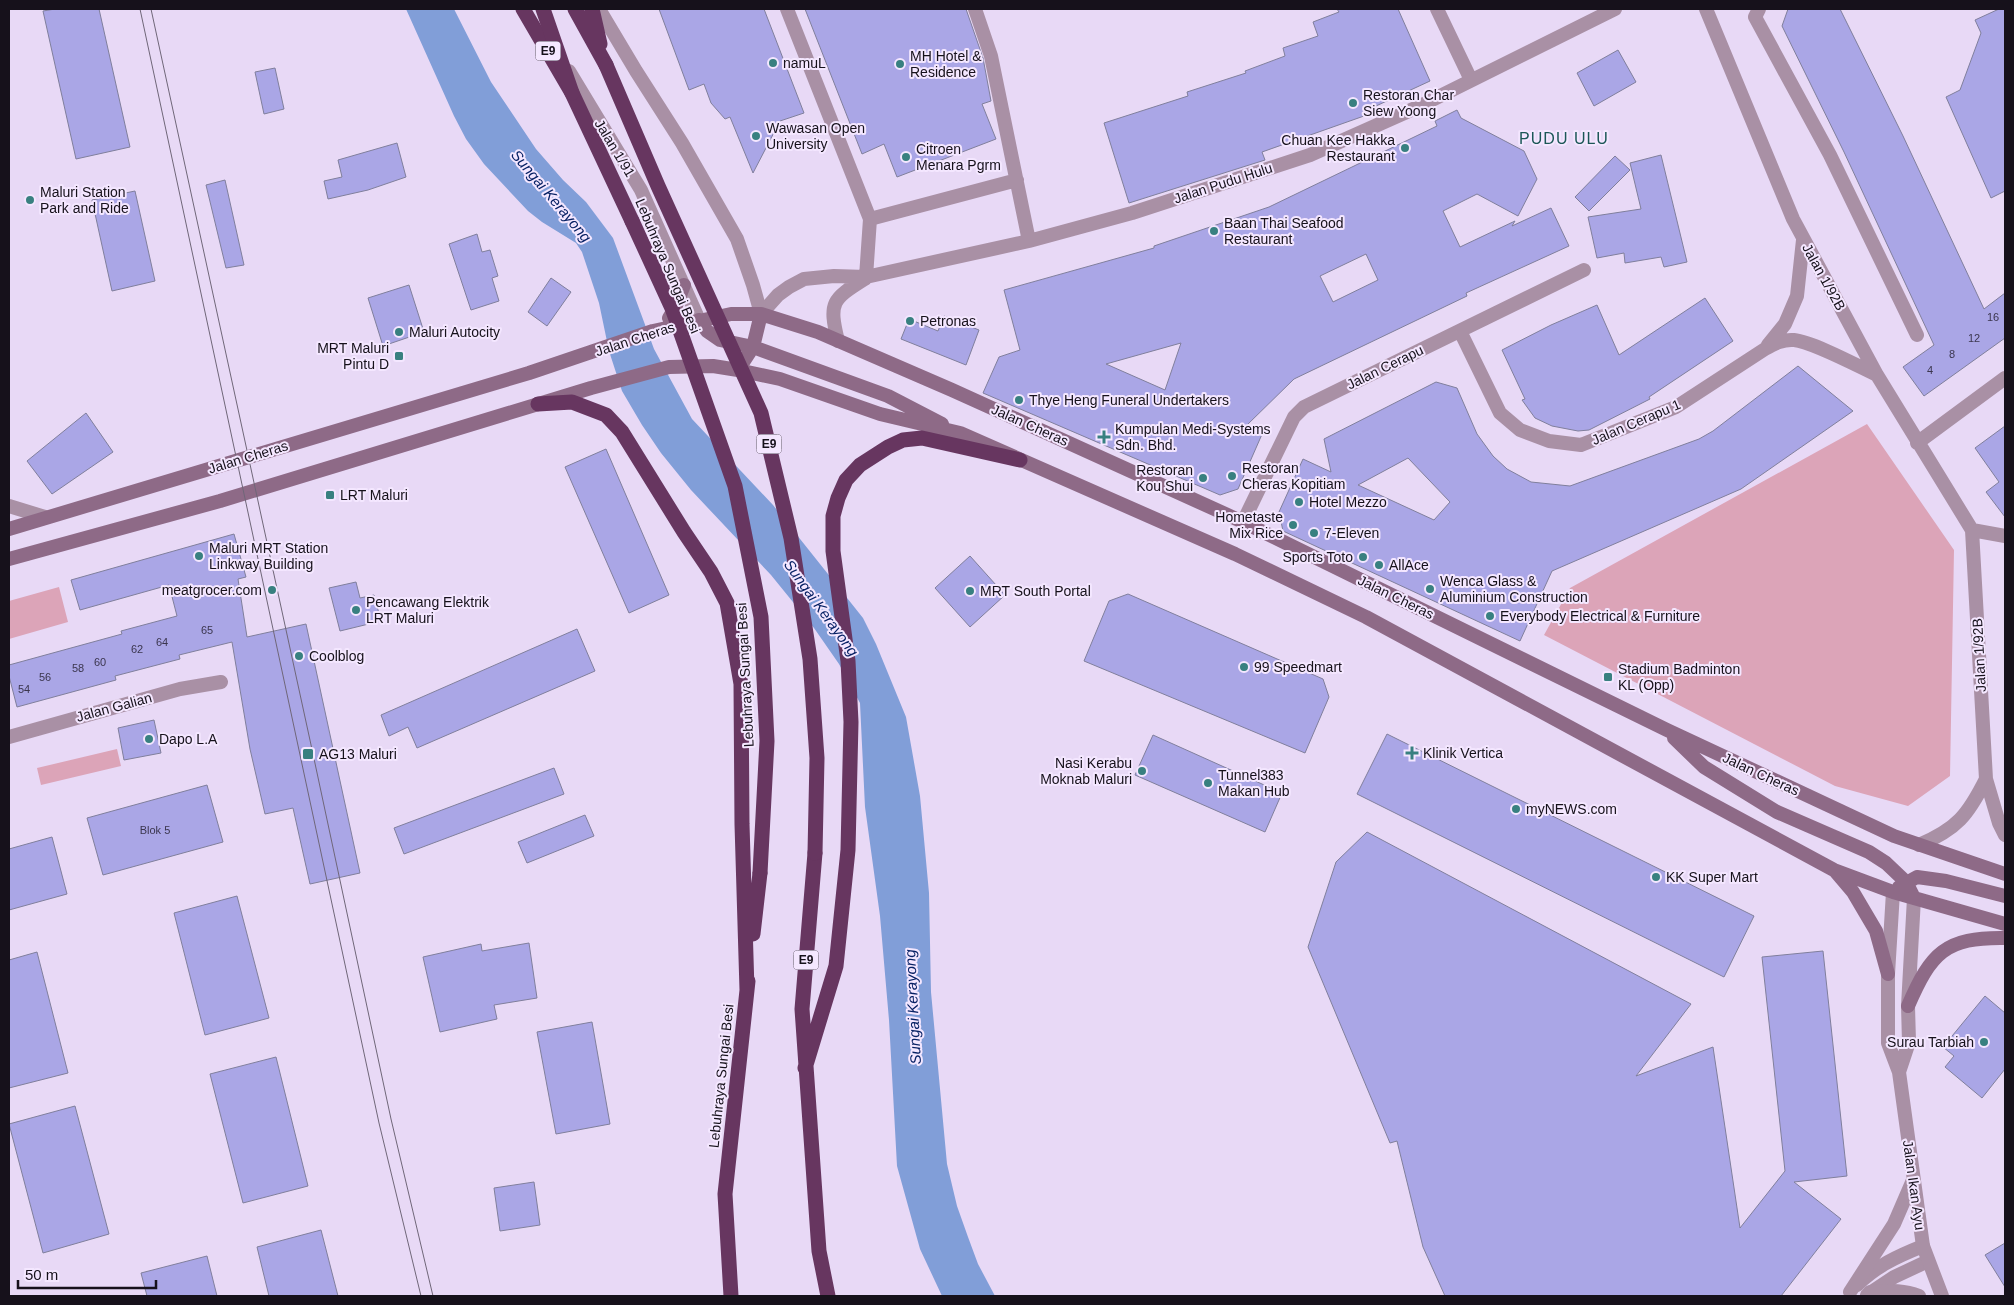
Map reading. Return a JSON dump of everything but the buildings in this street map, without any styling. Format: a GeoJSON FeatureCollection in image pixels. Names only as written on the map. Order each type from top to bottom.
{"type":"FeatureCollection","features":[{"type":"Feature","properties":{"kind":"highway","name":"Lebuhraya Sungai Besi"},"geometry":{"type":"LineString","coordinates":[[523,9],[572,93],[672,308],[735,486],[761,617],[767,741],[760,873],[725,1194],[731,1296]]}},
{"type":"Feature","properties":{"kind":"highway","name":"E9"},"geometry":{"type":"LineString","coordinates":[[543,9],[572,93]]}},
{"type":"Feature","properties":{"kind":"highway","name":"E9"},"geometry":{"type":"LineString","coordinates":[[575,9],[606,65]]}},
{"type":"Feature","properties":{"kind":"highway","name":"Lebuhraya Sungai Besi"},"geometry":{"type":"LineString","coordinates":[[592,9],[606,65],[658,186],[761,413],[791,538],[810,659],[817,758],[815,853],[802,1009],[819,1250],[828,1296]]}},
{"type":"Feature","properties":{"kind":"highway"},"geometry":{"type":"LineString","coordinates":[[538,404],[572,402],[606,415],[622,432],[711,572],[727,603],[742,684],[742,824],[747,990]]}},
{"type":"Feature","properties":{"kind":"highway"},"geometry":{"type":"LineString","coordinates":[[805,1068],[836,966],[848,850],[851,722],[848,661],[833,551],[833,516],[846,480],[860,465],[903,440],[922,438],[1020,460]]}},
{"type":"Feature","properties":{"kind":"main road"},"geometry":{"type":"LineString","coordinates":[[657,330],[675,308],[684,286]]}},
{"type":"Feature","properties":{"kind":"main road","name":"Jalan Cheras"},"geometry":{"type":"LineString","coordinates":[[9,529],[593,352],[657,330],[731,314],[761,314],[792,323],[838,341],[952,390],[1243,522],[1667,730],[1894,836],[2005,874]]}},
{"type":"Feature","properties":{"kind":"main road"},"geometry":{"type":"LineString","coordinates":[[738,370],[753,347],[761,314]]}},
{"type":"Feature","properties":{"kind":"main road"},"geometry":{"type":"LineString","coordinates":[[699,320],[707,331],[720,340],[753,347],[888,396],[960,434],[1235,554],[1366,618],[1834,870],[1893,892],[2005,924]]}},
{"type":"Feature","properties":{"kind":"main road"},"geometry":{"type":"LineString","coordinates":[[9,559],[220,501],[591,388],[669,367],[713,366],[780,379],[880,414],[960,434]]}},
{"type":"Feature","properties":{"kind":"main road"},"geometry":{"type":"LineString","coordinates":[[1667,730],[1704,767],[1777,812],[1869,852],[1886,863],[1906,882],[1914,898]]}},
{"type":"Feature","properties":{"kind":"main road"},"geometry":{"type":"LineString","coordinates":[[1834,870],[1853,892],[1876,931],[1888,974]]}},
{"type":"Feature","properties":{"kind":"main road"},"geometry":{"type":"LineString","coordinates":[[1893,892],[1917,876],[2005,896]]}},
{"type":"Feature","properties":{"kind":"main road"},"geometry":{"type":"LineString","coordinates":[[1908,1006],[1922,975],[1944,950],[1961,941],[2005,938]]}},
{"type":"Feature","properties":{"kind":"street","name":"Jalan 1/91"},"geometry":{"type":"LineString","coordinates":[[531,9],[640,190],[699,320]]}},
{"type":"Feature","properties":{"kind":"street"},"geometry":{"type":"LineString","coordinates":[[599,9],[682,144],[737,239],[745,259],[761,314]]}},
{"type":"Feature","properties":{"kind":"street"},"geometry":{"type":"LineString","coordinates":[[788,9],[870,220],[866,277]]}},
{"type":"Feature","properties":{"kind":"street"},"geometry":{"type":"LineString","coordinates":[[975,9],[992,56],[1029,241]]}},
{"type":"Feature","properties":{"kind":"street"},"geometry":{"type":"LineString","coordinates":[[1437,9],[1471,80]]}},
{"type":"Feature","properties":{"kind":"street","name":"Jalan Pudu Hulu"},"geometry":{"type":"LineString","coordinates":[[761,314],[789,286],[804,279],[834,276],[866,277],[1029,241],[1132,213],[1310,155],[1420,106],[1615,9]]}},
{"type":"Feature","properties":{"kind":"street","name":"Jalan 1/92B"},"geometry":{"type":"LineString","coordinates":[[1706,9],[1793,219],[1877,375],[1972,530],[1986,779],[1999,823],[2005,834]]}},
{"type":"Feature","properties":{"kind":"street"},"geometry":{"type":"LineString","coordinates":[[1759,9],[1755,17],[1830,155],[1917,335]]}},
{"type":"Feature","properties":{"kind":"street"},"geometry":{"type":"LineString","coordinates":[[870,220],[1017,180]]}},
{"type":"Feature","properties":{"kind":"street"},"geometry":{"type":"LineString","coordinates":[[1765,349],[1785,324],[1797,296],[1804,240]]}},
{"type":"Feature","properties":{"kind":"street","name":"Jalan Cerapu"},"geometry":{"type":"LineString","coordinates":[[1243,522],[1294,417],[1304,407],[1584,270]]}},
{"type":"Feature","properties":{"kind":"street","name":"Jalan Pudu Hulu"},"geometry":{"type":"LineString","coordinates":[[838,341],[833,320],[833,308],[840,295],[866,277]]}},
{"type":"Feature","properties":{"kind":"street","name":"Jalan Cerapu 1"},"geometry":{"type":"LineString","coordinates":[[1460,331],[1500,413],[1520,430],[1549,441],[1581,445],[1676,406],[1780,341],[1795,340],[1811,345],[1877,375]]}},
{"type":"Feature","properties":{"kind":"street"},"geometry":{"type":"LineString","coordinates":[[1917,442],[2005,378]]}},
{"type":"Feature","properties":{"kind":"street"},"geometry":{"type":"LineString","coordinates":[[9,506],[46,518]]}},
{"type":"Feature","properties":{"kind":"street"},"geometry":{"type":"LineString","coordinates":[[1972,530],[2005,536]]}},
{"type":"Feature","properties":{"kind":"street","name":"Jalan Galian"},"geometry":{"type":"LineString","coordinates":[[9,737],[180,689],[221,682]]}},
{"type":"Feature","properties":{"kind":"street"},"geometry":{"type":"LineString","coordinates":[[1919,845],[1937,838],[1958,824],[1972,805],[1986,779]]}},
{"type":"Feature","properties":{"kind":"street","name":"Jalan Ikan Ayu"},"geometry":{"type":"LineString","coordinates":[[1893,892],[1888,974],[1888,1043],[1899,1072],[1923,1246],[1942,1296]]}},
{"type":"Feature","properties":{"kind":"street","name":"Jalan Ikan Ayu"},"geometry":{"type":"LineString","coordinates":[[1899,1072],[1909,1042],[1908,1006],[1914,898]]}},
{"type":"Feature","properties":{"kind":"street"},"geometry":{"type":"LineString","coordinates":[[1848,1294],[1894,1224],[1914,1180]]}},
{"type":"Feature","properties":{"kind":"street"},"geometry":{"type":"LineString","coordinates":[[1848,1294],[1867,1276],[1890,1260],[1923,1246]]}},
{"type":"Feature","properties":{"kind":"street"},"geometry":{"type":"LineString","coordinates":[[1868,1294],[1894,1277],[1928,1262]]}},
{"type":"Feature","properties":{"kind":"street"},"geometry":{"type":"LineString","coordinates":[[1868,1294],[1894,1290],[1919,1296]]}},
{"type":"Feature","properties":{"kind":"shaded area"},"geometry":{"type":"Polygon","coordinates":[[[1867,424],[1954,550],[1950,776],[1908,806],[1835,786],[1544,635],[1570,588],[1867,424]]]}},
{"type":"Feature","properties":{"kind":"shaded area"},"geometry":{"type":"Polygon","coordinates":[[[59,587],[68,622],[9,639],[9,601],[59,587]]]}},
{"type":"Feature","properties":{"kind":"shaded area"},"geometry":{"type":"Polygon","coordinates":[[[117,749],[121,766],[41,785],[37,768],[117,749]]]}},
{"type":"Feature","properties":{"kind":"water","name":"Sungai Kerayong"},"geometry":{"type":"Polygon","coordinates":[[[406,9],[454,9],[491,82],[536,149],[563,180],[586,202],[613,238],[654,349],[692,419],[773,505],[863,618],[876,644],[906,717],[920,796],[929,893],[931,992],[947,1164],[957,1206],[968,1237],[978,1264],[995,1296],[942,1296],[920,1249],[897,1166],[889,1020],[880,916],[865,807],[860,703],[839,664],[814,628],[771,575],[691,490],[661,453],[642,425],[622,391],[609,351],[599,303],[582,252],[576,243],[528,211],[484,164],[466,139],[454,116],[406,9]]]}},
{"type":"Feature","properties":{"kind":"tram line"},"geometry":{"type":"LineString","coordinates":[[140,9],[379,1123],[421,1296]]}},
{"type":"Feature","properties":{"kind":"tram line"},"geometry":{"type":"LineString","coordinates":[[151,9],[391,1119],[433,1296]]}},
{"type":"Feature","properties":{"kind":"place","name":"namuL"},"geometry":{"type":"Point","coordinates":[773,63]}},
{"type":"Feature","properties":{"kind":"place","name":"MH Hotel & Residence"},"geometry":{"type":"Point","coordinates":[900,64]}},
{"type":"Feature","properties":{"kind":"place","name":"Restoran Char Siew Yoong"},"geometry":{"type":"Point","coordinates":[1353,103]}},
{"type":"Feature","properties":{"kind":"place","name":"Wawasan Open University"},"geometry":{"type":"Point","coordinates":[756,136]}},
{"type":"Feature","properties":{"kind":"place","name":"Chuan Kee Hakka Restaurant"},"geometry":{"type":"Point","coordinates":[1405,148]}},
{"type":"Feature","properties":{"kind":"place","name":"Citroen Menara Pgrm"},"geometry":{"type":"Point","coordinates":[906,157]}},
{"type":"Feature","properties":{"kind":"place","name":"Maluri Station Park and Ride"},"geometry":{"type":"Point","coordinates":[30,200]}},
{"type":"Feature","properties":{"kind":"place","name":"Baan Thai Seafood Restaurant"},"geometry":{"type":"Point","coordinates":[1214,231]}},
{"type":"Feature","properties":{"kind":"place","name":"Petronas"},"geometry":{"type":"Point","coordinates":[910,321]}},
{"type":"Feature","properties":{"kind":"place","name":"Maluri Autocity"},"geometry":{"type":"Point","coordinates":[399,332]}},
{"type":"Feature","properties":{"kind":"place","name":"MRT Maluri Pintu D"},"geometry":{"type":"Point","coordinates":[399,356]}},
{"type":"Feature","properties":{"kind":"place","name":"Thye Heng Funeral Undertakers"},"geometry":{"type":"Point","coordinates":[1019,400]}},
{"type":"Feature","properties":{"kind":"place","name":"Kumpulan Medi-Systems Sdn. Bhd."},"geometry":{"type":"Point","coordinates":[1104,437]}},
{"type":"Feature","properties":{"kind":"place","name":"Restoran Cheras Kopitiam"},"geometry":{"type":"Point","coordinates":[1232,476]}},
{"type":"Feature","properties":{"kind":"place","name":"Restoran Kou Shui"},"geometry":{"type":"Point","coordinates":[1203,478]}},
{"type":"Feature","properties":{"kind":"place","name":"LRT Maluri"},"geometry":{"type":"Point","coordinates":[330,495]}},
{"type":"Feature","properties":{"kind":"place","name":"Hotel Mezzo"},"geometry":{"type":"Point","coordinates":[1299,502]}},
{"type":"Feature","properties":{"kind":"place","name":"Hometaste Mix Rice"},"geometry":{"type":"Point","coordinates":[1293,525]}},
{"type":"Feature","properties":{"kind":"place","name":"7-Eleven"},"geometry":{"type":"Point","coordinates":[1314,533]}},
{"type":"Feature","properties":{"kind":"place","name":"Maluri MRT Station Linkway Building"},"geometry":{"type":"Point","coordinates":[199,556]}},
{"type":"Feature","properties":{"kind":"place","name":"Sports Toto"},"geometry":{"type":"Point","coordinates":[1363,557]}},
{"type":"Feature","properties":{"kind":"place","name":"AllAce"},"geometry":{"type":"Point","coordinates":[1379,565]}},
{"type":"Feature","properties":{"kind":"place","name":"Wenca Glass & Aluminium Construction"},"geometry":{"type":"Point","coordinates":[1430,589]}},
{"type":"Feature","properties":{"kind":"place","name":"meatgrocer.com"},"geometry":{"type":"Point","coordinates":[272,590]}},
{"type":"Feature","properties":{"kind":"place","name":"MRT South Portal"},"geometry":{"type":"Point","coordinates":[970,591]}},
{"type":"Feature","properties":{"kind":"place","name":"Pencawang Elektrik LRT Maluri"},"geometry":{"type":"Point","coordinates":[356,610]}},
{"type":"Feature","properties":{"kind":"place","name":"Everybody Electrical & Furniture"},"geometry":{"type":"Point","coordinates":[1490,616]}},
{"type":"Feature","properties":{"kind":"place","name":"Coolblog"},"geometry":{"type":"Point","coordinates":[299,656]}},
{"type":"Feature","properties":{"kind":"place","name":"99 Speedmart"},"geometry":{"type":"Point","coordinates":[1244,667]}},
{"type":"Feature","properties":{"kind":"place","name":"Stadium Badminton KL (Opp)"},"geometry":{"type":"Point","coordinates":[1608,677]}},
{"type":"Feature","properties":{"kind":"place","name":"Dapo L.A"},"geometry":{"type":"Point","coordinates":[149,739]}},
{"type":"Feature","properties":{"kind":"place","name":"Klinik Vertica"},"geometry":{"type":"Point","coordinates":[1412,753]}},
{"type":"Feature","properties":{"kind":"place","name":"AG13 Maluri"},"geometry":{"type":"Point","coordinates":[308,754]}},
{"type":"Feature","properties":{"kind":"place","name":"Nasi Kerabu Moknab Maluri"},"geometry":{"type":"Point","coordinates":[1142,771]}},
{"type":"Feature","properties":{"kind":"place","name":"Tunnel383 Makan Hub"},"geometry":{"type":"Point","coordinates":[1208,783]}},
{"type":"Feature","properties":{"kind":"place","name":"myNEWS.com"},"geometry":{"type":"Point","coordinates":[1516,809]}},
{"type":"Feature","properties":{"kind":"place","name":"KK Super Mart"},"geometry":{"type":"Point","coordinates":[1656,877]}},
{"type":"Feature","properties":{"kind":"place","name":"Surau Tarbiah"},"geometry":{"type":"Point","coordinates":[1984,1042]}},
{"type":"Feature","properties":{"kind":"district","name":"PUDU ULU"},"geometry":{"type":"Point","coordinates":[1564,138]}}]}
